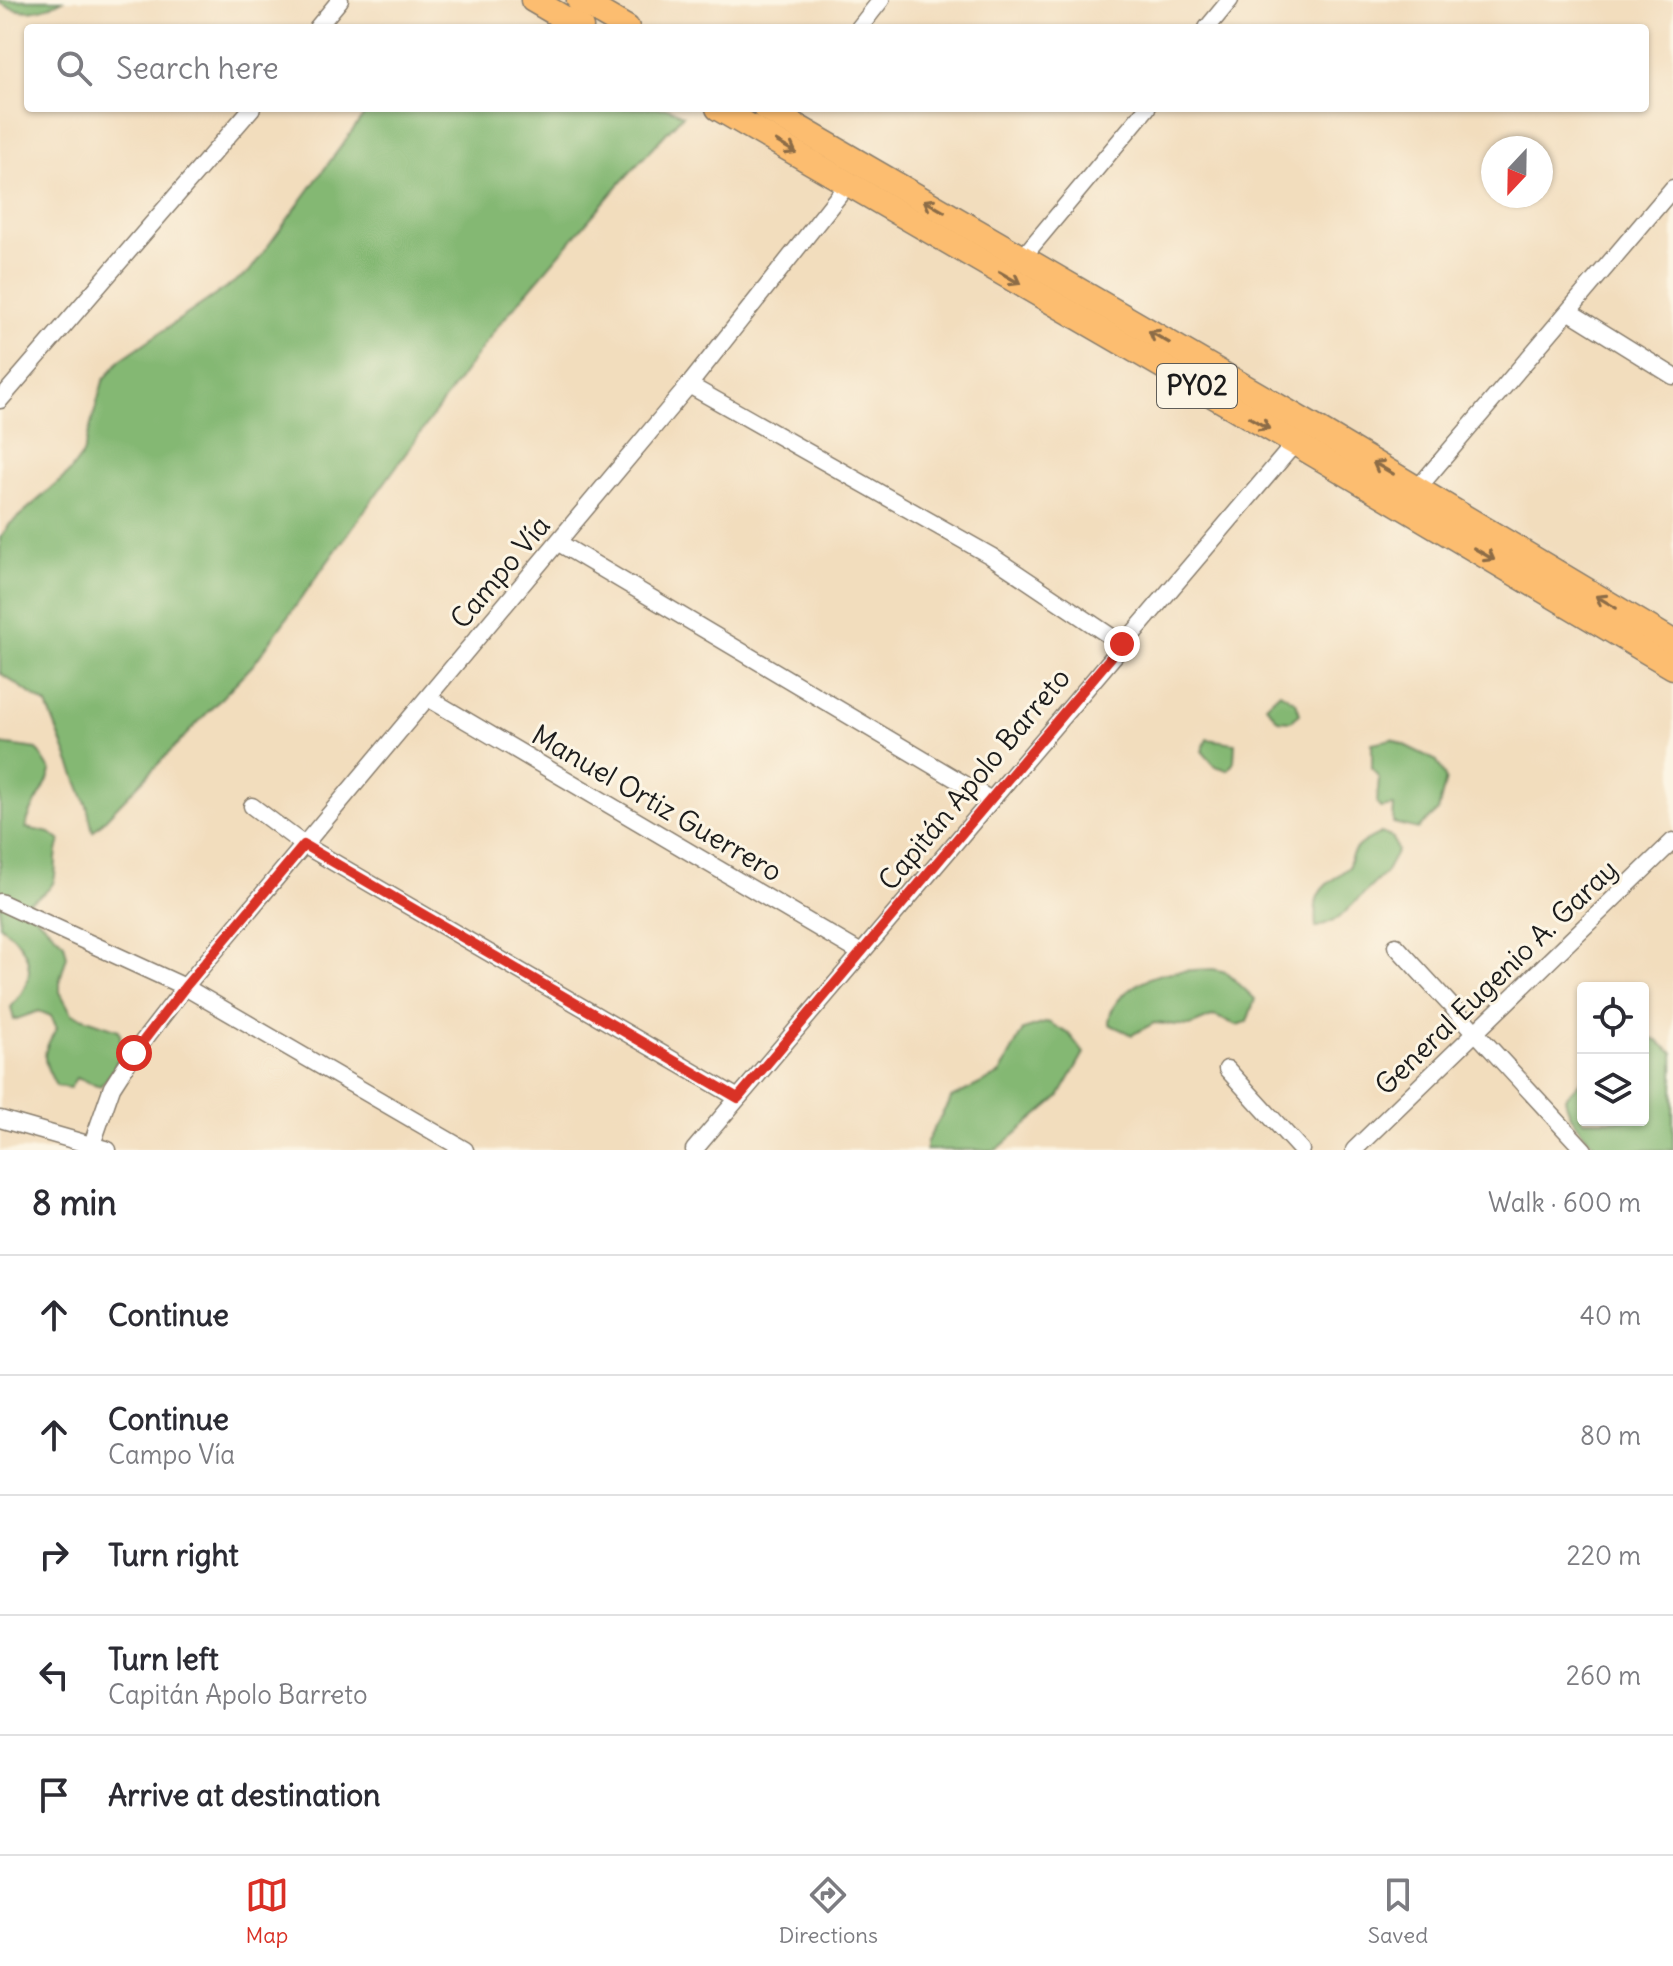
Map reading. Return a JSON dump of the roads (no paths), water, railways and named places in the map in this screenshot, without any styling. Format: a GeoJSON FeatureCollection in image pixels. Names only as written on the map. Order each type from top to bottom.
{"type":"FeatureCollection","features":[{"type":"Feature","properties":{"kind":"highway"},"geometry":{"type":"LineString","coordinates":[[533,0],[574,24]]}},
{"type":"Feature","properties":{"kind":"highway"},"geometry":{"type":"LineString","coordinates":[[579,0],[620,24]]}},
{"type":"Feature","properties":{"kind":"highway","name":"PY02"},"geometry":{"type":"LineString","coordinates":[[725,112],[1673,667]]}},
{"type":"Feature","properties":{"kind":"highway","name":"PY02"},"geometry":{"type":"LineString","coordinates":[[782,112],[1022,258],[1418,488],[1673,642]]}},
{"type":"Feature","properties":{"kind":"street"},"geometry":{"type":"LineString","coordinates":[[320,24],[340,0]]}},
{"type":"Feature","properties":{"kind":"street"},"geometry":{"type":"LineString","coordinates":[[862,24],[881,0]]}},
{"type":"Feature","properties":{"kind":"street"},"geometry":{"type":"LineString","coordinates":[[1210,24],[1230,0]]}},
{"type":"Feature","properties":{"kind":"street"},"geometry":{"type":"LineString","coordinates":[[0,400],[249,112]]}},
{"type":"Feature","properties":{"kind":"street"},"geometry":{"type":"LineString","coordinates":[[1022,258],[1144,112]]}},
{"type":"Feature","properties":{"kind":"street","name":"Campo Vía"},"geometry":{"type":"LineString","coordinates":[[96,1148],[112,1087],[185,987],[559,543],[848,184]]}},
{"type":"Feature","properties":{"kind":"street"},"geometry":{"type":"LineString","coordinates":[[1418,488],[1673,188]]}},
{"type":"Feature","properties":{"kind":"street"},"geometry":{"type":"LineString","coordinates":[[1570,312],[1673,376]]}},
{"type":"Feature","properties":{"kind":"street"},"geometry":{"type":"LineString","coordinates":[[689,385],[991,556],[1122,644]]}},
{"type":"Feature","properties":{"kind":"street","name":"Capitán Apolo Barreto"},"geometry":{"type":"LineString","coordinates":[[694,1150],[1295,443]]}},
{"type":"Feature","properties":{"kind":"street"},"geometry":{"type":"LineString","coordinates":[[559,543],[991,800]]}},
{"type":"Feature","properties":{"kind":"street","name":"Manuel Ortiz Guerrero"},"geometry":{"type":"LineString","coordinates":[[428,698],[861,953]]}},
{"type":"Feature","properties":{"kind":"street"},"geometry":{"type":"LineString","coordinates":[[252,806],[304,845],[738,1098]]}},
{"type":"Feature","properties":{"kind":"street","name":"General Eugenio A. Garay"},"geometry":{"type":"LineString","coordinates":[[1354,1150],[1673,841]]}},
{"type":"Feature","properties":{"kind":"street"},"geometry":{"type":"LineString","coordinates":[[0,902],[185,987],[465,1150]]}},
{"type":"Feature","properties":{"kind":"street"},"geometry":{"type":"LineString","coordinates":[[1396,946],[1584,1150]]}},
{"type":"Feature","properties":{"kind":"street"},"geometry":{"type":"LineString","coordinates":[[1227,1069],[1301,1150]]}},
{"type":"Feature","properties":{"kind":"street"},"geometry":{"type":"LineString","coordinates":[[0,1119],[96,1148]]}}]}
